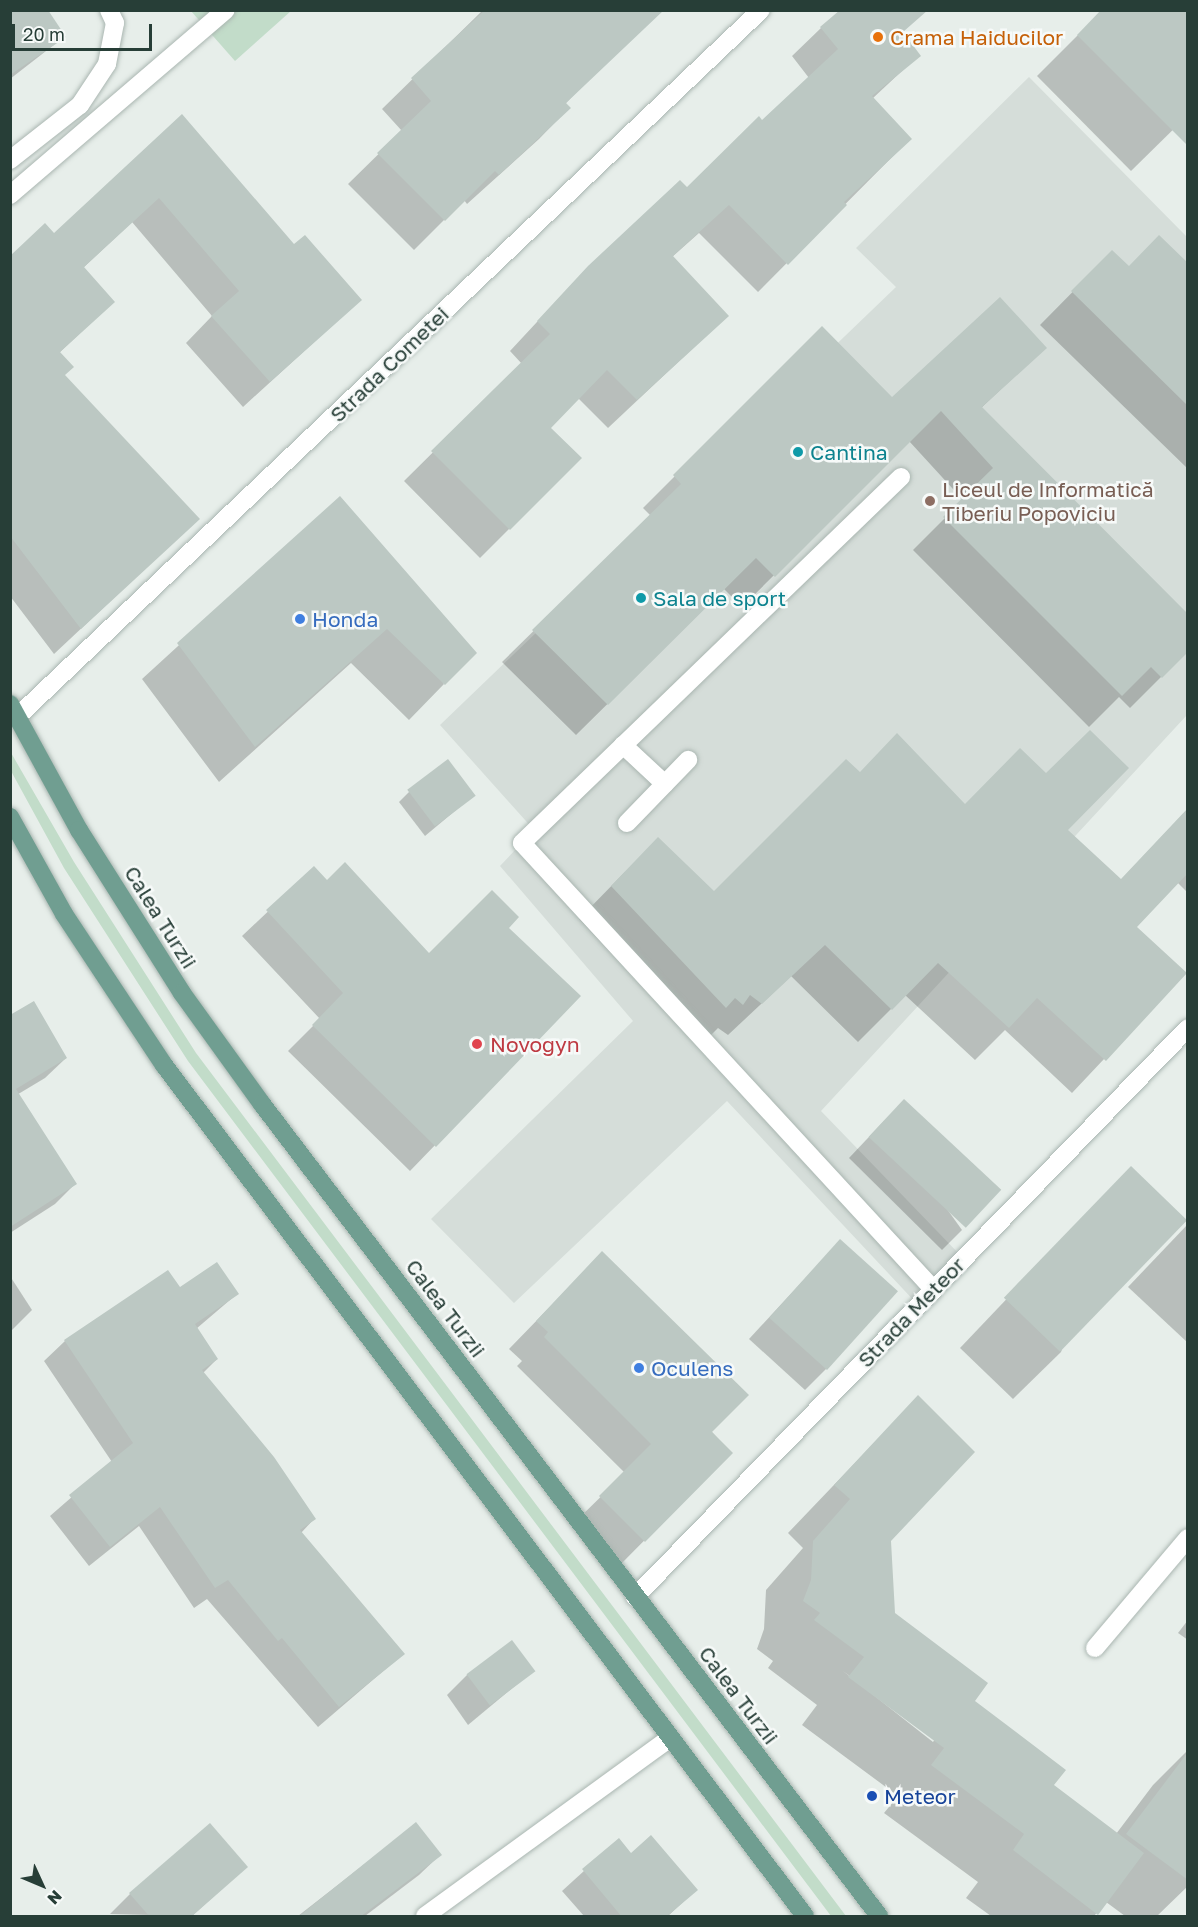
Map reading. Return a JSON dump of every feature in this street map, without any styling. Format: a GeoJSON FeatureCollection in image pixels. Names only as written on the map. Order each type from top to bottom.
{"type":"FeatureCollection","features":[{"type":"Feature","properties":{"kind":"main road","name":"Calea Turzii"},"geometry":{"type":"LineString","coordinates":[[14,710],[79,830],[183,993],[262,1104],[879,1917]]}},
{"type":"Feature","properties":{"kind":"main road"},"geometry":{"type":"LineString","coordinates":[[10,817],[64,914],[164,1065],[805,1917]]}},
{"type":"Feature","properties":{"kind":"street"},"geometry":{"type":"LineString","coordinates":[[10,160],[80,105],[107,64],[115,23],[109,10]]}},
{"type":"Feature","properties":{"kind":"street"},"geometry":{"type":"LineString","coordinates":[[10,195],[226,10]]}},
{"type":"Feature","properties":{"kind":"street","name":"Strada Cometei"},"geometry":{"type":"LineString","coordinates":[[14,710],[761,10]]}},
{"type":"Feature","properties":{"kind":"street"},"geometry":{"type":"LineString","coordinates":[[901,477],[522,843],[933,1289]]}},
{"type":"Feature","properties":{"kind":"street"},"geometry":{"type":"LineString","coordinates":[[623,745],[665,784]]}},
{"type":"Feature","properties":{"kind":"street"},"geometry":{"type":"LineString","coordinates":[[627,824],[688,760]]}},
{"type":"Feature","properties":{"kind":"street","name":"Strada Meteor"},"geometry":{"type":"LineString","coordinates":[[635,1597],[933,1289],[1186,1033]]}},
{"type":"Feature","properties":{"kind":"street"},"geometry":{"type":"LineString","coordinates":[[1095,1648],[1188,1538]]}},
{"type":"Feature","properties":{"kind":"street"},"geometry":{"type":"LineString","coordinates":[[425,1917],[670,1738]]}},
{"type":"Feature","properties":{"kind":"shaded area","name":"Liceul de Informatică Tiberiu Popoviciu"},"geometry":{"type":"Polygon","coordinates":[[[1029,77],[1187,237],[1187,715],[821,1111],[964,1259],[918,1305],[727,1101],[514,1303],[431,1219],[633,1021],[500,866],[534,830],[440,725],[896,287],[856,248],[1029,77]]]}},
{"type":"Feature","properties":{"kind":"green space"},"geometry":{"type":"Polygon","coordinates":[[[191,11],[291,11],[235,61],[191,11]]]}},
{"type":"Feature","properties":{"kind":"green space"},"geometry":{"type":"Polygon","coordinates":[[[10,751],[74,862],[196,1053],[846,1916],[831,1916],[188,1061],[64,868],[11,771],[10,751]]]}},
{"type":"Feature","properties":{"kind":"building"},"geometry":{"type":"Polygon","coordinates":[[[10,10],[48,10],[66,37],[10,75],[10,10]]]}},
{"type":"Feature","properties":{"kind":"building"},"geometry":{"type":"Polygon","coordinates":[[[485,10],[664,10],[566,103],[571,108],[499,175],[495,171],[445,221],[377,153],[431,101],[411,78],[485,10]]]}},
{"type":"Feature","properties":{"kind":"building"},"geometry":{"type":"Polygon","coordinates":[[[840,10],[928,10],[903,32],[921,56],[872,96],[912,139],[844,202],[847,205],[788,265],[729,205],[673,256],[729,316],[637,400],[607,370],[551,428],[582,458],[510,530],[431,451],[550,334],[537,321],[588,266],[680,180],[687,187],[759,116],[762,120],[838,49],[820,27],[840,10]]]}},
{"type":"Feature","properties":{"kind":"building"},"geometry":{"type":"Polygon","coordinates":[[[1101,10],[1188,10],[1188,146],[1077,35],[1101,10]]]}},
{"type":"Feature","properties":{"kind":"building"},"geometry":{"type":"Polygon","coordinates":[[[182,114],[294,244],[305,235],[362,300],[270,382],[211,316],[239,291],[159,198],[84,267],[115,302],[60,352],[74,367],[65,375],[200,519],[81,629],[10,536],[10,256],[45,223],[54,233],[182,114]]]}},
{"type":"Feature","properties":{"kind":"building"},"geometry":{"type":"Polygon","coordinates":[[[1159,235],[1188,263],[1188,406],[1071,291],[1112,250],[1129,266],[1159,235]]]}},
{"type":"Feature","properties":{"kind":"building"},"geometry":{"type":"Polygon","coordinates":[[[1000,297],[1047,348],[982,407],[1188,614],[1188,652],[1162,678],[1151,667],[1122,696],[943,517],[993,468],[941,411],[775,577],[756,558],[608,705],[532,630],[681,484],[673,475],[822,326],[892,397],[1000,297]]]}},
{"type":"Feature","properties":{"kind":"building","name":"Honda"},"geometry":{"type":"Polygon","coordinates":[[[340,496],[477,653],[445,685],[387,629],[255,747],[177,643],[340,496]]]}},
{"type":"Feature","properties":{"kind":"building"},"geometry":{"type":"Polygon","coordinates":[[[1090,730],[1129,768],[1068,830],[1121,879],[1188,808],[1188,873],[1137,927],[1187,973],[1106,1061],[1037,998],[1009,1028],[938,963],[892,1010],[825,945],[762,1004],[750,995],[743,1005],[735,998],[726,1008],[611,886],[658,837],[714,891],[846,759],[860,772],[897,733],[965,804],[1020,748],[1046,773],[1090,730]]]}},
{"type":"Feature","properties":{"kind":"building"},"geometry":{"type":"Polygon","coordinates":[[[448,759],[476,796],[435,826],[407,790],[448,759]]]}},
{"type":"Feature","properties":{"kind":"building"},"geometry":{"type":"Polygon","coordinates":[[[345,862],[429,953],[492,890],[519,917],[509,928],[581,996],[436,1147],[312,1025],[343,993],[266,910],[314,866],[327,880],[345,862]]]}},
{"type":"Feature","properties":{"kind":"building"},"geometry":{"type":"Polygon","coordinates":[[[34,1001],[67,1058],[16,1089],[77,1184],[10,1227],[10,1015],[34,1001]]]}},
{"type":"Feature","properties":{"kind":"building"},"geometry":{"type":"Polygon","coordinates":[[[904,1099],[1001,1190],[966,1228],[869,1137],[904,1099]]]}},
{"type":"Feature","properties":{"kind":"building"},"geometry":{"type":"Polygon","coordinates":[[[1131,1166],[1187,1220],[1060,1352],[1004,1298],[1131,1166]]]}},
{"type":"Feature","properties":{"kind":"building"},"geometry":{"type":"Polygon","coordinates":[[[840,1239],[898,1291],[827,1370],[769,1318],[840,1239]]]}},
{"type":"Feature","properties":{"kind":"building"},"geometry":{"type":"Polygon","coordinates":[[[602,1251],[749,1395],[712,1432],[733,1453],[645,1542],[599,1496],[651,1444],[544,1337],[548,1332],[536,1321],[602,1251]]]}},
{"type":"Feature","properties":{"kind":"building"},"geometry":{"type":"Polygon","coordinates":[[[217,1262],[239,1294],[195,1324],[218,1359],[202,1370],[274,1457],[316,1519],[300,1530],[405,1654],[339,1707],[282,1638],[278,1641],[228,1580],[215,1588],[160,1507],[110,1547],[69,1495],[133,1443],[64,1340],[168,1270],[180,1287],[217,1262]]]}},
{"type":"Feature","properties":{"kind":"building"},"geometry":{"type":"Polygon","coordinates":[[[918,1395],[975,1452],[891,1541],[895,1613],[988,1683],[975,1701],[1066,1770],[1054,1785],[1144,1853],[1098,1915],[1013,1850],[1024,1834],[931,1765],[944,1748],[848,1677],[864,1657],[814,1620],[820,1613],[803,1601],[811,1580],[813,1541],[850,1499],[834,1485],[918,1395]]]}},
{"type":"Feature","properties":{"kind":"building"},"geometry":{"type":"Polygon","coordinates":[[[512,1640],[535,1671],[490,1705],[466,1674],[512,1640]]]}},
{"type":"Feature","properties":{"kind":"building"},"geometry":{"type":"Polygon","coordinates":[[[1188,1752],[1188,1880],[1126,1834],[1188,1752]]]}},
{"type":"Feature","properties":{"kind":"building"},"geometry":{"type":"Polygon","coordinates":[[[416,1822],[442,1855],[360,1917],[298,1917],[416,1822]]]}},
{"type":"Feature","properties":{"kind":"building"},"geometry":{"type":"Polygon","coordinates":[[[210,1823],[248,1867],[191,1917],[150,1917],[129,1893],[210,1823]]]}},
{"type":"Feature","properties":{"kind":"building"},"geometry":{"type":"Polygon","coordinates":[[[651,1835],[698,1890],[666,1917],[622,1917],[582,1869],[619,1838],[631,1853],[651,1835]]]}},
{"type":"Feature","properties":{"kind":"place","name":"Crama Haiducilor"},"geometry":{"type":"Point","coordinates":[878,37]}},
{"type":"Feature","properties":{"kind":"place","name":"Cantina"},"geometry":{"type":"Point","coordinates":[798,452]}},
{"type":"Feature","properties":{"kind":"place","name":"Liceul de Informatică Tiberiu Popoviciu"},"geometry":{"type":"Point","coordinates":[930,501]}},
{"type":"Feature","properties":{"kind":"place","name":"Sala de sport"},"geometry":{"type":"Point","coordinates":[641,598]}},
{"type":"Feature","properties":{"kind":"place","name":"Honda"},"geometry":{"type":"Point","coordinates":[300,619]}},
{"type":"Feature","properties":{"kind":"place","name":"Novogyn"},"geometry":{"type":"Point","coordinates":[477,1044]}},
{"type":"Feature","properties":{"kind":"place","name":"Oculens"},"geometry":{"type":"Point","coordinates":[639,1368]}},
{"type":"Feature","properties":{"kind":"place","name":"Meteor"},"geometry":{"type":"Point","coordinates":[872,1796]}}]}
